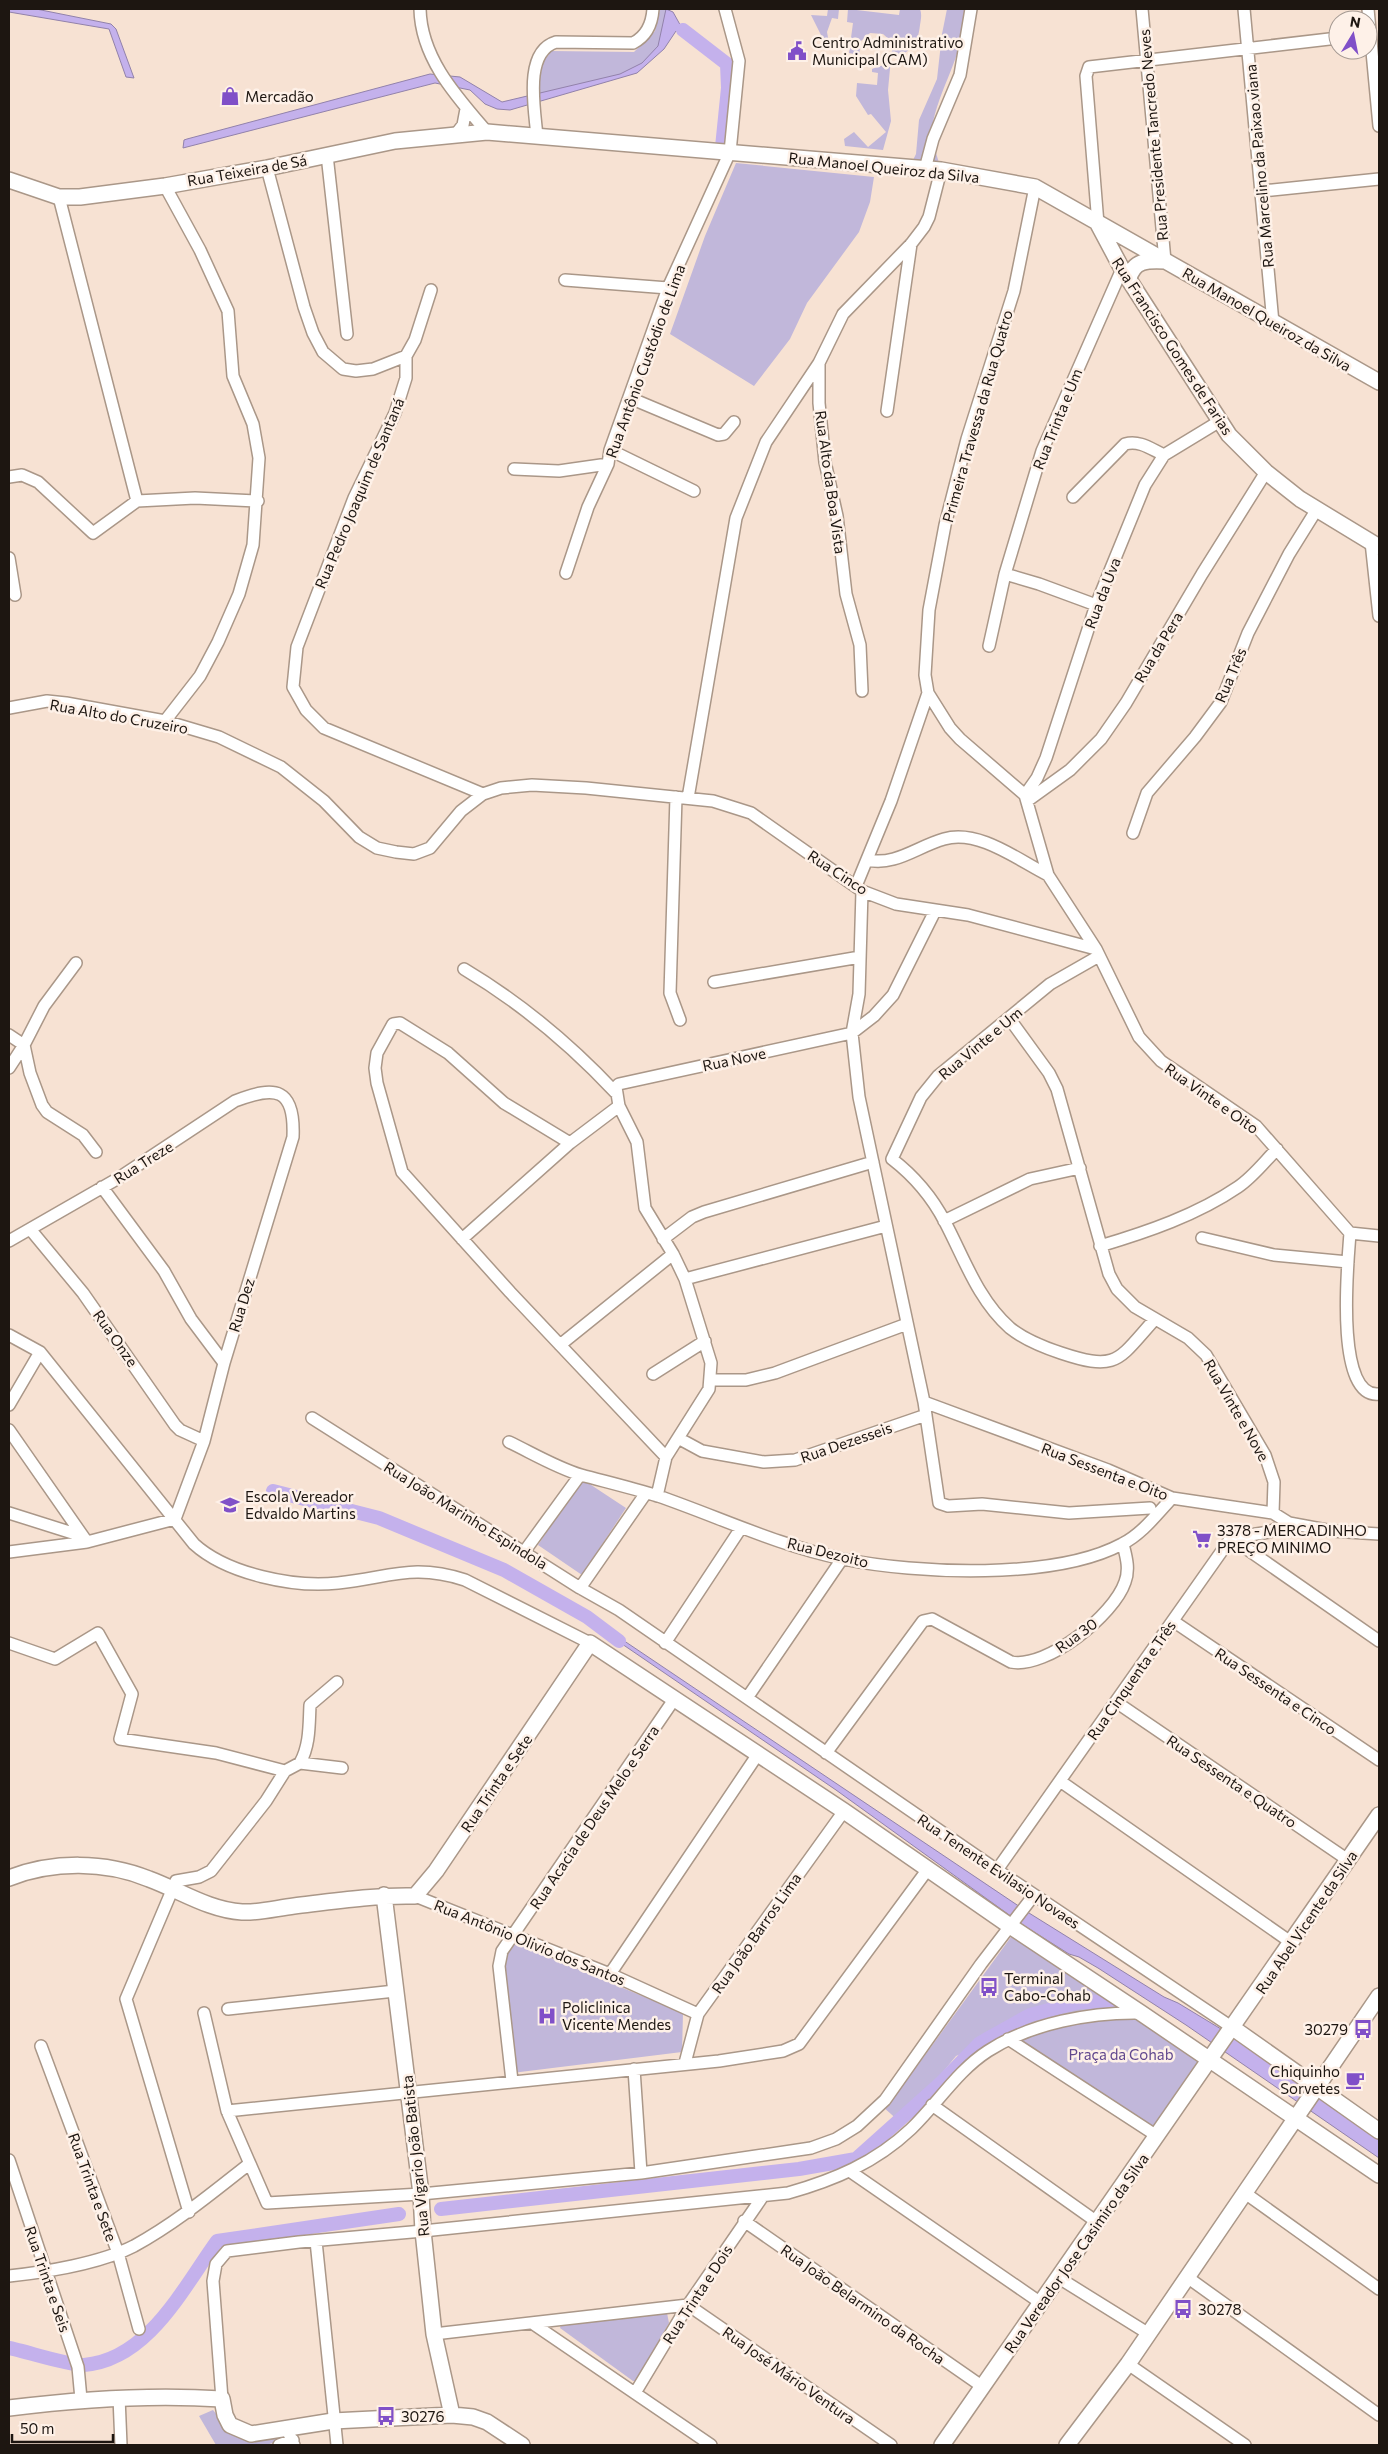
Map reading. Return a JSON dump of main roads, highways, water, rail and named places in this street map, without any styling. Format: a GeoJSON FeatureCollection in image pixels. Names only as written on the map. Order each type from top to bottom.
{"type":"FeatureCollection","features":[{"type":"Feature","properties":{"kind":"waterway"},"geometry":{"type":"LineString","coordinates":[[683,30],[727,64],[728,88],[722,147]]}},
{"type":"Feature","properties":{"kind":"waterway"},"geometry":{"type":"LineString","coordinates":[[273,1491],[379,1518],[504,1570],[587,1617],[619,1641]]}},
{"type":"Feature","properties":{"kind":"waterway"},"geometry":{"type":"LineString","coordinates":[[441,2209],[799,2169],[856,2159],[942,2082],[980,2043],[1030,2015],[1079,2002],[1108,2002]]}},
{"type":"Feature","properties":{"kind":"waterway"},"geometry":{"type":"LineString","coordinates":[[9,2348],[78,2365],[107,2360],[127,2350],[162,2319],[217,2241],[399,2214]]}},
{"type":"Feature","properties":{"kind":"place","name":"Centro Administrativo Municipal (CAM)"},"geometry":{"type":"Point","coordinates":[797,51]}},
{"type":"Feature","properties":{"kind":"place","name":"Mercadão"},"geometry":{"type":"Point","coordinates":[230,96]}},
{"type":"Feature","properties":{"kind":"place","name":"Escola Vereador Edvaldo Martins"},"geometry":{"type":"Point","coordinates":[230,1505]}},
{"type":"Feature","properties":{"kind":"place","name":"3378 - MERCADINHO PREÇO MINIMO"},"geometry":{"type":"Point","coordinates":[1202,1539]}},
{"type":"Feature","properties":{"kind":"place","name":"Terminal Cabo-Cohab"},"geometry":{"type":"Point","coordinates":[989,1987]}},
{"type":"Feature","properties":{"kind":"place","name":"Policlinica Vicente Mendes"},"geometry":{"type":"Point","coordinates":[547,2016]}},
{"type":"Feature","properties":{"kind":"place","name":"30279"},"geometry":{"type":"Point","coordinates":[1363,2029]}},
{"type":"Feature","properties":{"kind":"place","name":"Chiquinho Sorvetes"},"geometry":{"type":"Point","coordinates":[1355,2080]}},
{"type":"Feature","properties":{"kind":"place","name":"30278"},"geometry":{"type":"Point","coordinates":[1183,2309]}},
{"type":"Feature","properties":{"kind":"place","name":"30276"},"geometry":{"type":"Point","coordinates":[386,2416]}},
{"type":"Feature","properties":{"kind":"park label","name":"Praça da Cohab"},"geometry":{"type":"Point","coordinates":[1121,2054]}}]}
